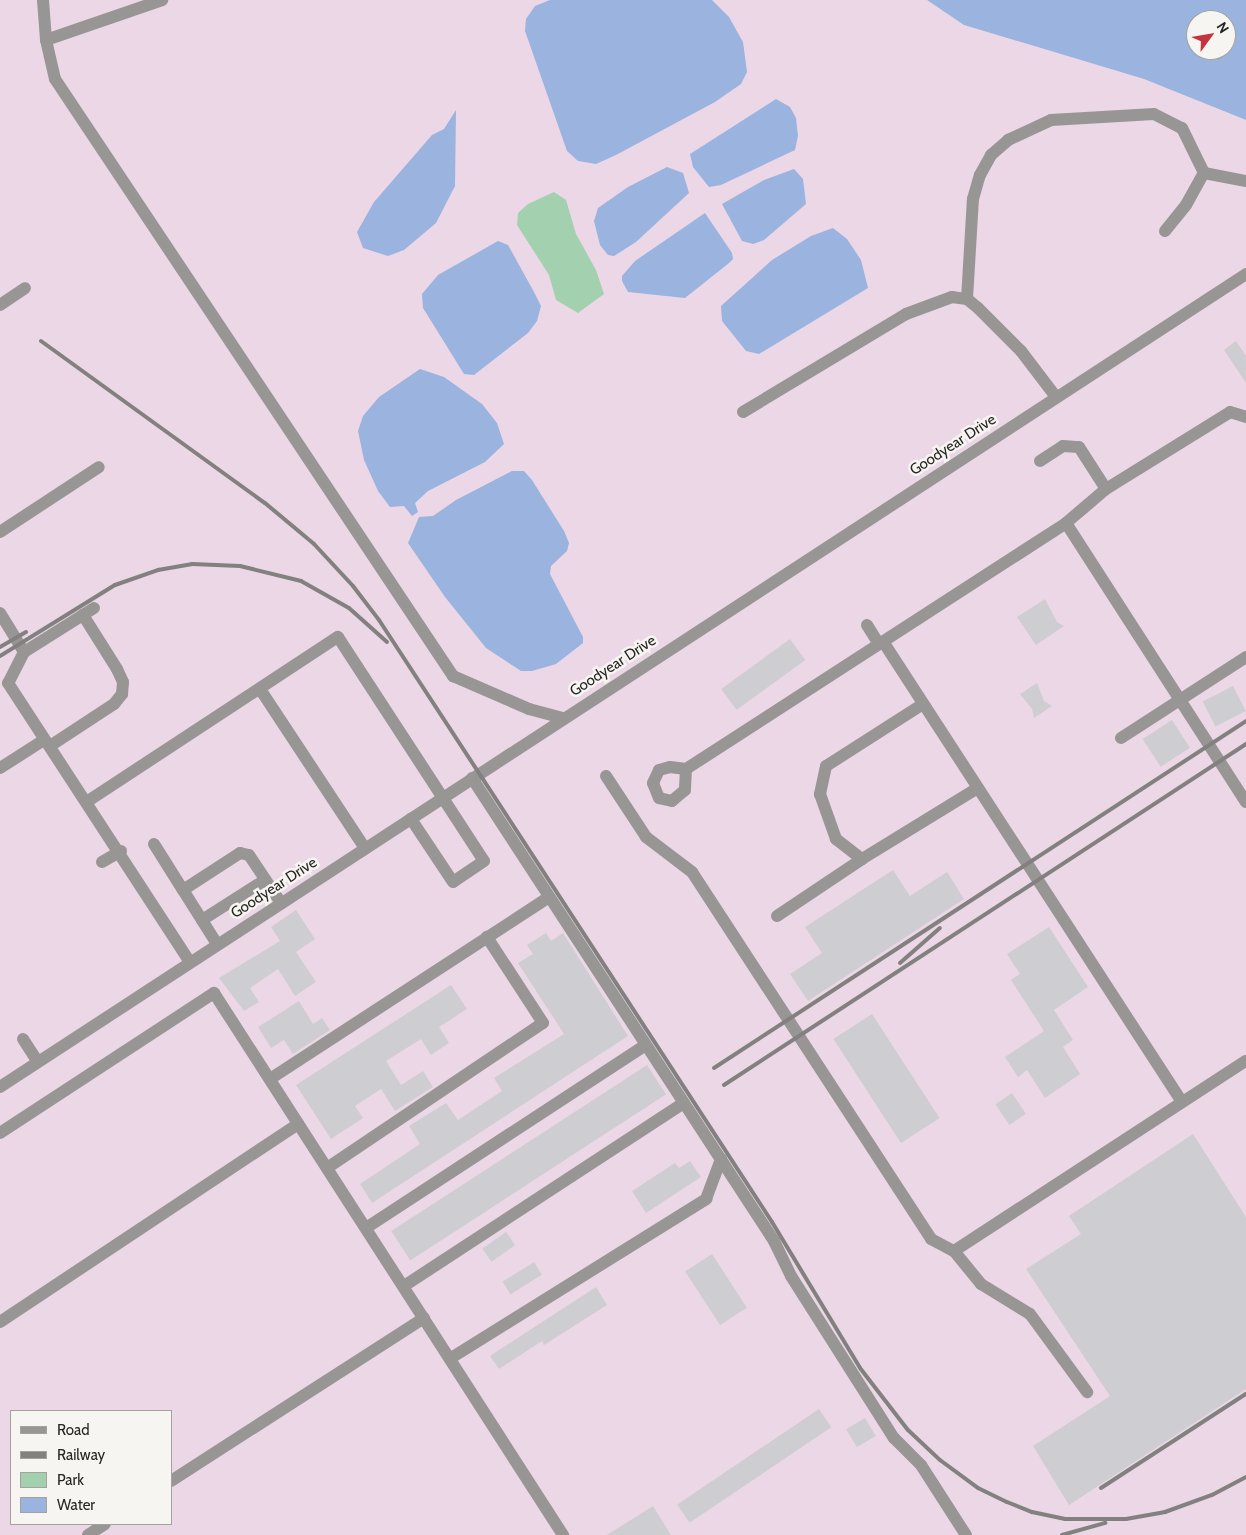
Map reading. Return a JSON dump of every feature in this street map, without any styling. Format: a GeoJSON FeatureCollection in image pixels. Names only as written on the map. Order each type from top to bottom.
{"type":"FeatureCollection","features":[{"type":"Feature","properties":{"kind":"street"},"geometry":{"type":"LineString","coordinates":[[43,0],[46,40],[54,79],[453,676],[529,709],[562,718]]}},
{"type":"Feature","properties":{"kind":"street"},"geometry":{"type":"LineString","coordinates":[[46,40],[162,0]]}},
{"type":"Feature","properties":{"kind":"street"},"geometry":{"type":"LineString","coordinates":[[967,299],[973,199],[980,175],[991,155],[1008,140],[1051,120],[1154,114],[1182,128],[1204,172]]}},
{"type":"Feature","properties":{"kind":"street"},"geometry":{"type":"LineString","coordinates":[[1204,172],[1246,182]]}},
{"type":"Feature","properties":{"kind":"street"},"geometry":{"type":"LineString","coordinates":[[1165,230],[1186,205],[1204,172]]}},
{"type":"Feature","properties":{"kind":"street","name":"Goodyear Drive"},"geometry":{"type":"LineString","coordinates":[[0,1087],[443,798],[562,718],[1246,274]]}},
{"type":"Feature","properties":{"kind":"street"},"geometry":{"type":"LineString","coordinates":[[0,305],[26,288]]}},
{"type":"Feature","properties":{"kind":"street"},"geometry":{"type":"LineString","coordinates":[[743,412],[906,314],[952,297],[967,299],[1022,351],[1056,397]]}},
{"type":"Feature","properties":{"kind":"street"},"geometry":{"type":"LineString","coordinates":[[686,769],[884,643],[1066,523],[1106,489],[1230,412],[1246,417]]}},
{"type":"Feature","properties":{"kind":"street"},"geometry":{"type":"LineString","coordinates":[[1040,461],[1064,446],[1079,447],[1106,489]]}},
{"type":"Feature","properties":{"kind":"street"},"geometry":{"type":"LineString","coordinates":[[0,532],[99,467]]}},
{"type":"Feature","properties":{"kind":"street"},"geometry":{"type":"LineString","coordinates":[[1066,523],[1246,802]]}},
{"type":"Feature","properties":{"kind":"street"},"geometry":{"type":"LineString","coordinates":[[0,768],[47,743],[114,704],[122,694],[123,682],[89,611],[24,652],[8,683],[47,743],[121,851],[190,962]]}},
{"type":"Feature","properties":{"kind":"street"},"geometry":{"type":"LineString","coordinates":[[0,613],[24,652]]}},
{"type":"Feature","properties":{"kind":"street"},"geometry":{"type":"LineString","coordinates":[[867,625],[877,641],[884,643],[1182,1102]]}},
{"type":"Feature","properties":{"kind":"street"},"geometry":{"type":"LineString","coordinates":[[88,802],[338,637],[484,861],[453,882],[411,819]]}},
{"type":"Feature","properties":{"kind":"street"},"geometry":{"type":"LineString","coordinates":[[1121,738],[1246,657]]}},
{"type":"Feature","properties":{"kind":"street"},"geometry":{"type":"LineString","coordinates":[[260,689],[365,848]]}},
{"type":"Feature","properties":{"kind":"street"},"geometry":{"type":"LineString","coordinates":[[862,859],[836,839],[820,794],[826,766],[923,704]]}},
{"type":"Feature","properties":{"kind":"street"},"geometry":{"type":"LineString","coordinates":[[606,776],[646,837],[692,872],[931,1239],[954,1251],[981,1284],[1030,1314],[1087,1392]]}},
{"type":"Feature","properties":{"kind":"street"},"geometry":{"type":"LineString","coordinates":[[472,778],[721,1159],[894,1438],[922,1465],[966,1535]]}},
{"type":"Feature","properties":{"kind":"street"},"geometry":{"type":"LineString","coordinates":[[776,916],[862,859],[978,788]]}},
{"type":"Feature","properties":{"kind":"street"},"geometry":{"type":"LineString","coordinates":[[154,844],[217,944]]}},
{"type":"Feature","properties":{"kind":"street"},"geometry":{"type":"LineString","coordinates":[[102,862],[121,851]]}},
{"type":"Feature","properties":{"kind":"street"},"geometry":{"type":"LineString","coordinates":[[183,890],[240,853],[249,855],[281,903]]}},
{"type":"Feature","properties":{"kind":"street"},"geometry":{"type":"LineString","coordinates":[[202,920],[265,880]]}},
{"type":"Feature","properties":{"kind":"street"},"geometry":{"type":"LineString","coordinates":[[270,1079],[549,897]]}},
{"type":"Feature","properties":{"kind":"street"},"geometry":{"type":"LineString","coordinates":[[327,1168],[543,1023],[487,937]]}},
{"type":"Feature","properties":{"kind":"street"},"geometry":{"type":"LineString","coordinates":[[0,1133],[214,993],[564,1535]]}},
{"type":"Feature","properties":{"kind":"street"},"geometry":{"type":"LineString","coordinates":[[23,1039],[38,1062]]}},
{"type":"Feature","properties":{"kind":"street"},"geometry":{"type":"LineString","coordinates":[[366,1228],[646,1045]]}},
{"type":"Feature","properties":{"kind":"street"},"geometry":{"type":"LineString","coordinates":[[954,1251],[1246,1061]]}},
{"type":"Feature","properties":{"kind":"street"},"geometry":{"type":"LineString","coordinates":[[404,1286],[684,1103]]}},
{"type":"Feature","properties":{"kind":"street"},"geometry":{"type":"LineString","coordinates":[[0,1322],[298,1124]]}},
{"type":"Feature","properties":{"kind":"street"},"geometry":{"type":"LineString","coordinates":[[451,1358],[706,1199],[721,1159]]}},
{"type":"Feature","properties":{"kind":"street"},"geometry":{"type":"LineString","coordinates":[[172,1480],[424,1318]]}},
{"type":"Feature","properties":{"kind":"street"},"geometry":{"type":"LineString","coordinates":[[88,1535],[103,1525]]}},
{"type":"Feature","properties":{"kind":"shaded area"},"geometry":{"type":"Polygon","coordinates":[[[0,0],[927,0],[964,25],[1144,79],[1246,120],[1246,1535],[0,1535],[0,0]]]}},
{"type":"Feature","properties":{"kind":"green space"},"geometry":{"type":"Polygon","coordinates":[[[554,192],[566,200],[576,234],[596,270],[604,294],[578,313],[556,300],[549,275],[517,225],[518,213],[528,204],[554,192]]]}},
{"type":"Feature","properties":{"kind":"water"},"geometry":{"type":"Polygon","coordinates":[[[550,0],[712,0],[729,17],[743,42],[747,72],[741,84],[715,102],[616,155],[596,164],[578,161],[567,151],[525,31],[526,19],[535,6],[550,0]]]}},
{"type":"Feature","properties":{"kind":"water"},"geometry":{"type":"Polygon","coordinates":[[[927,0],[1246,0],[1246,120],[1144,79],[964,25],[927,0]]]}},
{"type":"Feature","properties":{"kind":"water"},"geometry":{"type":"Polygon","coordinates":[[[776,99],[790,107],[796,118],[798,136],[795,150],[721,185],[709,187],[693,167],[690,154],[776,99]]]}},
{"type":"Feature","properties":{"kind":"water"},"geometry":{"type":"Polygon","coordinates":[[[456,110],[455,186],[436,223],[404,250],[388,256],[363,248],[357,232],[374,202],[432,135],[444,129],[456,110]]]}},
{"type":"Feature","properties":{"kind":"water"},"geometry":{"type":"Polygon","coordinates":[[[667,167],[683,173],[689,193],[636,242],[614,256],[608,255],[600,245],[594,221],[598,208],[628,187],[667,167]]]}},
{"type":"Feature","properties":{"kind":"water"},"geometry":{"type":"Polygon","coordinates":[[[794,169],[803,179],[806,204],[764,240],[753,244],[742,241],[722,204],[764,180],[794,169]]]}},
{"type":"Feature","properties":{"kind":"water"},"geometry":{"type":"Polygon","coordinates":[[[705,213],[732,253],[733,259],[685,298],[628,292],[622,281],[622,276],[635,261],[705,213]]]}},
{"type":"Feature","properties":{"kind":"water"},"geometry":{"type":"Polygon","coordinates":[[[833,228],[847,239],[861,260],[868,288],[759,354],[746,351],[722,321],[721,306],[772,260],[811,236],[833,228]]]}},
{"type":"Feature","properties":{"kind":"water"},"geometry":{"type":"Polygon","coordinates":[[[498,241],[508,245],[541,306],[537,321],[528,333],[474,375],[464,374],[423,308],[422,294],[438,275],[498,241]]]}},
{"type":"Feature","properties":{"kind":"water"},"geometry":{"type":"Polygon","coordinates":[[[420,369],[444,377],[482,404],[497,423],[504,444],[485,462],[428,491],[415,503],[418,512],[412,516],[404,506],[390,507],[378,491],[364,460],[358,431],[363,416],[379,397],[420,369]]]}},
{"type":"Feature","properties":{"kind":"water"},"geometry":{"type":"Polygon","coordinates":[[[512,471],[524,471],[532,480],[564,531],[569,543],[567,551],[551,566],[550,574],[583,637],[583,643],[556,664],[532,671],[521,671],[486,648],[445,597],[408,543],[419,517],[433,516],[456,500],[512,471]]]}},
{"type":"Feature","properties":{"kind":"building"},"geometry":{"type":"Polygon","coordinates":[[[1236,341],[1246,356],[1246,383],[1224,350],[1236,341]]]}},
{"type":"Feature","properties":{"kind":"building"},"geometry":{"type":"Polygon","coordinates":[[[1045,599],[1057,622],[1064,626],[1036,645],[1017,617],[1045,599]]]}},
{"type":"Feature","properties":{"kind":"building"},"geometry":{"type":"Polygon","coordinates":[[[790,639],[805,660],[737,710],[721,689],[790,639]]]}},
{"type":"Feature","properties":{"kind":"building"},"geometry":{"type":"Polygon","coordinates":[[[1037,683],[1044,701],[1052,706],[1034,718],[1032,709],[1020,694],[1037,683]]]}},
{"type":"Feature","properties":{"kind":"building"},"geometry":{"type":"Polygon","coordinates":[[[1233,686],[1246,711],[1215,726],[1203,701],[1233,686]]]}},
{"type":"Feature","properties":{"kind":"building"},"geometry":{"type":"Polygon","coordinates":[[[1172,720],[1190,748],[1161,767],[1143,739],[1172,720]]]}},
{"type":"Feature","properties":{"kind":"building"},"geometry":{"type":"Polygon","coordinates":[[[893,870],[910,896],[947,872],[964,899],[808,1001],[790,974],[822,953],[805,927],[893,870]]]}},
{"type":"Feature","properties":{"kind":"building"},"geometry":{"type":"Polygon","coordinates":[[[296,910],[315,939],[296,952],[316,982],[295,996],[278,969],[250,988],[259,1002],[244,1011],[219,978],[280,941],[271,927],[296,910]]]}},
{"type":"Feature","properties":{"kind":"building"},"geometry":{"type":"Polygon","coordinates":[[[1049,927],[1088,987],[1054,1010],[1073,1040],[1063,1047],[1080,1074],[1045,1098],[1027,1070],[1018,1077],[1005,1057],[1044,1031],[1011,980],[1020,974],[1007,954],[1049,927]]]}},
{"type":"Feature","properties":{"kind":"building"},"geometry":{"type":"Polygon","coordinates":[[[546,933],[551,941],[563,933],[628,1036],[372,1203],[360,1184],[420,1144],[409,1126],[446,1103],[458,1120],[502,1091],[494,1078],[564,1034],[518,963],[533,954],[527,945],[546,933]]]}},
{"type":"Feature","properties":{"kind":"building"},"geometry":{"type":"Polygon","coordinates":[[[451,985],[467,1009],[439,1027],[449,1043],[431,1055],[421,1039],[386,1061],[401,1085],[423,1071],[433,1087],[395,1111],[381,1089],[355,1106],[363,1118],[331,1139],[296,1085],[451,985]]]}},
{"type":"Feature","properties":{"kind":"building"},"geometry":{"type":"Polygon","coordinates":[[[299,1001],[313,1024],[322,1018],[330,1030],[293,1054],[284,1040],[271,1048],[258,1027],[299,1001]]]}},
{"type":"Feature","properties":{"kind":"building"},"geometry":{"type":"Polygon","coordinates":[[[872,1014],[940,1118],[901,1143],[833,1039],[872,1014]]]}},
{"type":"Feature","properties":{"kind":"building"},"geometry":{"type":"Polygon","coordinates":[[[647,1065],[666,1094],[410,1260],[391,1231],[647,1065]]]}},
{"type":"Feature","properties":{"kind":"building"},"geometry":{"type":"Polygon","coordinates":[[[1012,1093],[1026,1114],[1009,1125],[995,1104],[1012,1093]]]}},
{"type":"Feature","properties":{"kind":"building"},"geometry":{"type":"Polygon","coordinates":[[[1193,1134],[1246,1217],[1246,1389],[1069,1505],[1033,1446],[1110,1396],[1026,1269],[1081,1234],[1069,1216],[1193,1134]]]}},
{"type":"Feature","properties":{"kind":"building"},"geometry":{"type":"Polygon","coordinates":[[[690,1161],[701,1177],[646,1213],[632,1191],[675,1163],[679,1168],[690,1161]]]}},
{"type":"Feature","properties":{"kind":"building"},"geometry":{"type":"Polygon","coordinates":[[[506,1232],[515,1245],[491,1262],[482,1249],[506,1232]]]}},
{"type":"Feature","properties":{"kind":"building"},"geometry":{"type":"Polygon","coordinates":[[[712,1254],[747,1308],[720,1325],[685,1271],[712,1254]]]}},
{"type":"Feature","properties":{"kind":"building"},"geometry":{"type":"Polygon","coordinates":[[[534,1262],[542,1275],[511,1294],[503,1282],[534,1262]]]}},
{"type":"Feature","properties":{"kind":"building"},"geometry":{"type":"Polygon","coordinates":[[[596,1287],[607,1305],[544,1345],[542,1341],[499,1369],[490,1356],[596,1287]]]}},
{"type":"Feature","properties":{"kind":"building"},"geometry":{"type":"Polygon","coordinates":[[[819,1409],[831,1427],[690,1523],[677,1505],[819,1409]]]}},
{"type":"Feature","properties":{"kind":"building"},"geometry":{"type":"Polygon","coordinates":[[[865,1418],[876,1436],[857,1447],[846,1429],[865,1418]]]}},
{"type":"Feature","properties":{"kind":"building"},"geometry":{"type":"Polygon","coordinates":[[[653,1506],[671,1535],[607,1535],[653,1506]]]}},
{"type":"Feature","properties":{"kind":"railway"},"geometry":{"type":"LineString","coordinates":[[41,341],[265,503],[314,544],[353,586],[379,620],[772,1222],[860,1368],[908,1430],[940,1460],[978,1488],[1032,1512],[1065,1519],[1126,1519],[1165,1512],[1212,1495],[1246,1477]]}},
{"type":"Feature","properties":{"kind":"railway"},"geometry":{"type":"LineString","coordinates":[[0,656],[115,585],[158,570],[192,564],[240,566],[301,581],[349,608],[387,642]]}},
{"type":"Feature","properties":{"kind":"railway"},"geometry":{"type":"LineString","coordinates":[[0,647],[26,632]]}},
{"type":"Feature","properties":{"kind":"railway"},"geometry":{"type":"LineString","coordinates":[[714,1068],[1246,721]]}},
{"type":"Feature","properties":{"kind":"railway"},"geometry":{"type":"LineString","coordinates":[[724,1085],[1246,744]]}},
{"type":"Feature","properties":{"kind":"railway"},"geometry":{"type":"LineString","coordinates":[[900,963],[940,928]]}},
{"type":"Feature","properties":{"kind":"railway"},"geometry":{"type":"LineString","coordinates":[[1101,1488],[1246,1394]]}},
{"type":"Feature","properties":{"kind":"railway"},"geometry":{"type":"LineString","coordinates":[[1062,1535],[1105,1523]]}}]}
